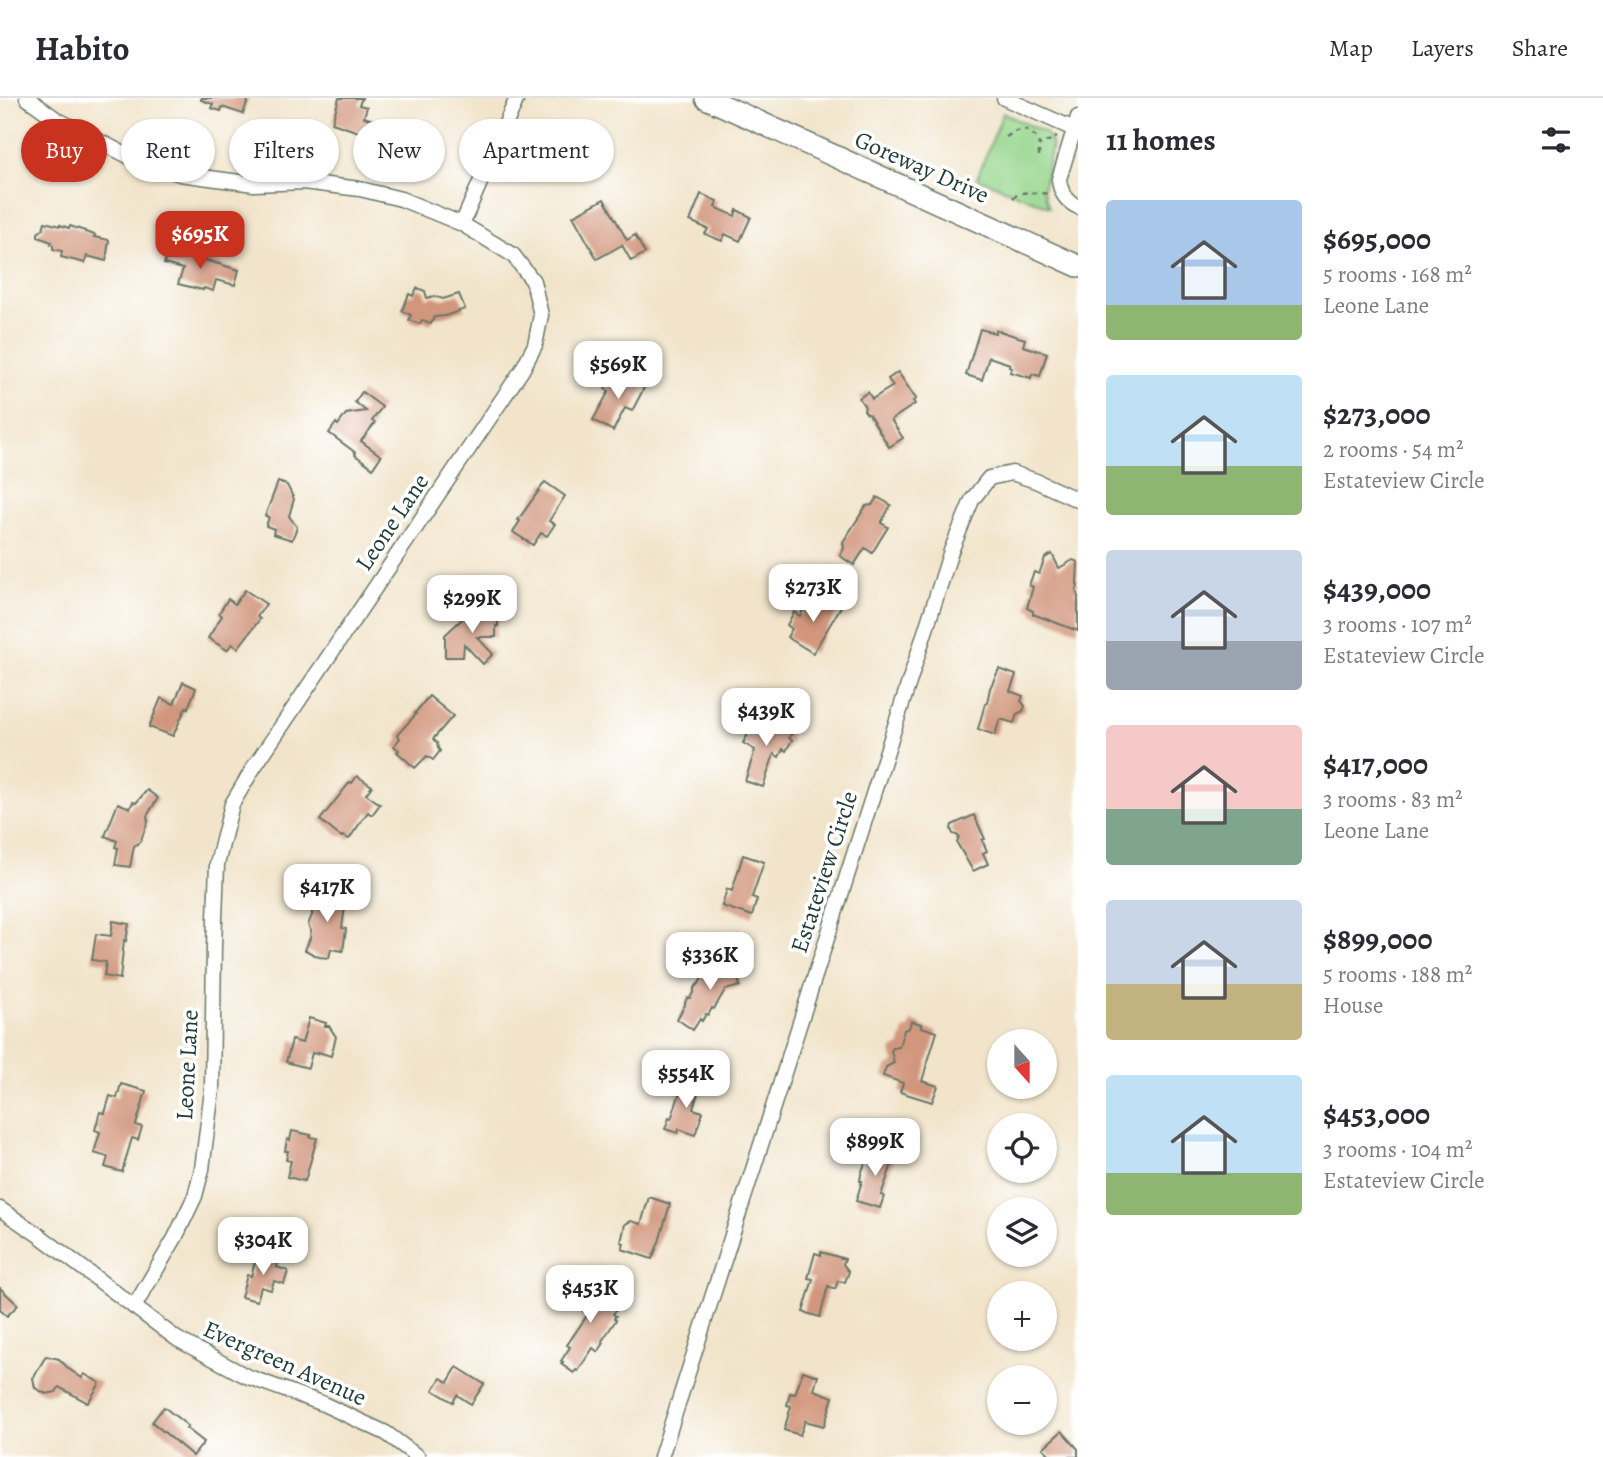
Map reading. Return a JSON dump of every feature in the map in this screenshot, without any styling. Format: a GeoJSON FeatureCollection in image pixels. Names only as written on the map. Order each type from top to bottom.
{"type":"FeatureCollection","features":[{"type":"Feature","properties":{"kind":"street","name":"Leone Lane"},"geometry":{"type":"LineString","coordinates":[[27,98],[56,119],[130,157],[180,174],[254,184],[303,182],[360,189],[401,198],[462,224],[513,255],[533,281],[541,315],[535,345],[522,370],[232,804],[217,864],[212,1090],[202,1168],[195,1196],[175,1238],[134,1307]]}},
{"type":"Feature","properties":{"kind":"street"},"geometry":{"type":"LineString","coordinates":[[462,224],[517,98]]}},
{"type":"Feature","properties":{"kind":"street","name":"Goreway Drive"},"geometry":{"type":"LineString","coordinates":[[706,98],[1078,266]]}},
{"type":"Feature","properties":{"kind":"street"},"geometry":{"type":"LineString","coordinates":[[1004,98],[1076,123],[1059,179],[1063,196],[1078,207]]}},
{"type":"Feature","properties":{"kind":"street","name":"Estateview Circle"},"geometry":{"type":"LineString","coordinates":[[661,1457],[953,545],[972,500],[989,478],[1012,473],[1078,500]]}},
{"type":"Feature","properties":{"kind":"street","name":"Evergreen Avenue"},"geometry":{"type":"LineString","coordinates":[[0,1209],[177,1339],[246,1376],[321,1403],[386,1433],[418,1457]]}},
{"type":"Feature","properties":{"kind":"path"},"geometry":{"type":"LineString","coordinates":[[1006,137],[1016,131],[1027,130],[1037,138],[1039,156]]}},
{"type":"Feature","properties":{"kind":"path"},"geometry":{"type":"LineString","coordinates":[[1039,145],[1057,137]]}},
{"type":"Feature","properties":{"kind":"path"},"geometry":{"type":"LineString","coordinates":[[1013,198],[1025,191],[1050,193]]}},
{"type":"Feature","properties":{"kind":"green space"},"geometry":{"type":"Polygon","coordinates":[[[1003,113],[1046,133],[1052,145],[1043,190],[1049,207],[977,178],[1003,113]]]}},
{"type":"Feature","properties":{"kind":"building"},"geometry":{"type":"Polygon","coordinates":[[[201,98],[249,98],[243,114],[222,107],[221,111],[211,108],[213,104],[201,98]]]}},
{"type":"Feature","properties":{"kind":"building"},"geometry":{"type":"Polygon","coordinates":[[[339,98],[362,98],[359,105],[367,107],[364,117],[370,119],[353,119],[353,130],[339,125],[339,119],[333,119],[339,98]]]}},
{"type":"Feature","properties":{"kind":"building"},"geometry":{"type":"Polygon","coordinates":[[[701,194],[717,201],[715,207],[735,216],[737,210],[751,217],[740,241],[725,234],[722,241],[705,234],[708,229],[690,221],[701,194]]]}},
{"type":"Feature","properties":{"kind":"building"},"geometry":{"type":"Polygon","coordinates":[[[604,199],[627,240],[635,235],[645,253],[631,261],[622,245],[597,259],[573,216],[604,199]]]}},
{"type":"Feature","properties":{"kind":"building"},"geometry":{"type":"Polygon","coordinates":[[[45,222],[69,228],[70,226],[95,235],[94,237],[109,240],[106,261],[87,256],[85,263],[61,257],[62,251],[53,249],[52,242],[38,237],[45,222]]]}},
{"type":"Feature","properties":{"kind":"building"},"geometry":{"type":"Polygon","coordinates":[[[168,249],[239,270],[235,285],[216,280],[213,291],[178,284],[183,269],[164,264],[168,249]]]}},
{"type":"Feature","properties":{"kind":"building"},"geometry":{"type":"Polygon","coordinates":[[[417,288],[425,291],[427,298],[434,296],[443,299],[459,294],[465,309],[434,317],[431,324],[422,320],[420,324],[409,320],[411,315],[402,311],[409,294],[413,296],[417,288]]]}},
{"type":"Feature","properties":{"kind":"building"},"geometry":{"type":"Polygon","coordinates":[[[980,329],[995,333],[996,330],[1025,339],[1023,346],[1047,353],[1040,376],[1032,374],[1031,378],[1010,372],[1010,364],[989,357],[982,380],[966,375],[980,329]]]}},
{"type":"Feature","properties":{"kind":"building"},"geometry":{"type":"Polygon","coordinates":[[[898,372],[916,399],[913,401],[915,404],[891,420],[903,438],[889,447],[859,398],[868,392],[872,399],[893,386],[888,379],[898,372]]]}},
{"type":"Feature","properties":{"kind":"building"},"geometry":{"type":"Polygon","coordinates":[[[620,373],[644,388],[632,411],[625,408],[613,431],[593,420],[609,391],[605,389],[612,377],[617,380],[620,373]]]}},
{"type":"Feature","properties":{"kind":"building"},"geometry":{"type":"Polygon","coordinates":[[[362,392],[382,407],[372,421],[375,423],[361,441],[381,456],[373,468],[329,433],[346,414],[366,411],[355,402],[362,392]]]}},
{"type":"Feature","properties":{"kind":"building"},"geometry":{"type":"Polygon","coordinates":[[[278,482],[287,485],[294,499],[289,516],[297,527],[292,540],[273,534],[274,529],[266,526],[269,517],[265,516],[278,482]]]}},
{"type":"Feature","properties":{"kind":"building"},"geometry":{"type":"Polygon","coordinates":[[[545,482],[565,496],[549,521],[555,524],[547,536],[541,533],[533,545],[513,532],[520,521],[518,520],[545,482]]]}},
{"type":"Feature","properties":{"kind":"building"},"geometry":{"type":"Polygon","coordinates":[[[877,497],[891,505],[881,523],[888,527],[872,553],[865,548],[854,565],[840,556],[844,548],[843,542],[866,506],[872,505],[877,497]]]}},
{"type":"Feature","properties":{"kind":"building"},"geometry":{"type":"Polygon","coordinates":[[[1052,554],[1059,568],[1073,560],[1078,562],[1078,631],[1033,614],[1033,611],[1027,608],[1033,587],[1029,585],[1034,572],[1039,574],[1045,558],[1052,554]]]}},
{"type":"Feature","properties":{"kind":"building"},"geometry":{"type":"Polygon","coordinates":[[[245,590],[266,604],[257,617],[260,619],[238,648],[232,644],[227,650],[208,638],[222,616],[219,613],[228,599],[235,604],[245,590]]]}},
{"type":"Feature","properties":{"kind":"building"},"geometry":{"type":"Polygon","coordinates":[[[828,594],[843,603],[813,653],[787,637],[792,629],[787,625],[794,612],[800,616],[805,607],[816,614],[828,594]]]}},
{"type":"Feature","properties":{"kind":"building"},"geometry":{"type":"Polygon","coordinates":[[[476,606],[482,612],[498,612],[496,637],[477,637],[493,654],[483,664],[464,644],[463,657],[445,657],[445,635],[476,606]]]}},
{"type":"Feature","properties":{"kind":"building"},"geometry":{"type":"Polygon","coordinates":[[[999,669],[1016,675],[1010,691],[1023,696],[1021,701],[1025,706],[1023,711],[1017,714],[1014,723],[1000,719],[995,735],[978,729],[990,688],[999,669]]]}},
{"type":"Feature","properties":{"kind":"building"},"geometry":{"type":"Polygon","coordinates":[[[183,682],[196,688],[173,736],[149,727],[161,698],[174,704],[183,682]]]}},
{"type":"Feature","properties":{"kind":"building"},"geometry":{"type":"Polygon","coordinates":[[[429,696],[453,716],[433,739],[440,751],[433,760],[427,756],[415,768],[394,746],[400,738],[397,735],[429,696]]]}},
{"type":"Feature","properties":{"kind":"building"},"geometry":{"type":"Polygon","coordinates":[[[765,716],[793,731],[786,751],[783,749],[779,757],[774,754],[763,787],[745,781],[755,750],[743,743],[753,725],[765,716]]]}},
{"type":"Feature","properties":{"kind":"building"},"geometry":{"type":"Polygon","coordinates":[[[357,776],[372,786],[366,794],[380,804],[372,815],[368,812],[349,839],[337,834],[320,820],[357,776]]]}},
{"type":"Feature","properties":{"kind":"building"},"geometry":{"type":"Polygon","coordinates":[[[147,790],[158,798],[147,816],[148,822],[140,842],[134,846],[130,867],[115,865],[117,841],[105,836],[118,803],[130,808],[147,790]]]}},
{"type":"Feature","properties":{"kind":"building"},"geometry":{"type":"Polygon","coordinates":[[[974,815],[985,839],[982,840],[987,851],[983,853],[988,864],[973,871],[957,843],[959,836],[953,834],[951,829],[952,825],[974,815]]]}},
{"type":"Feature","properties":{"kind":"building"},"geometry":{"type":"Polygon","coordinates":[[[743,855],[764,862],[752,897],[757,899],[752,916],[722,906],[727,889],[732,891],[743,855]]]}},
{"type":"Feature","properties":{"kind":"building"},"geometry":{"type":"Polygon","coordinates":[[[347,892],[342,928],[346,929],[343,951],[331,949],[329,958],[319,957],[305,950],[311,931],[308,925],[312,915],[312,896],[347,892]]]}},
{"type":"Feature","properties":{"kind":"building"},"geometry":{"type":"Polygon","coordinates":[[[113,921],[129,924],[126,941],[124,940],[120,979],[104,976],[106,962],[92,960],[96,934],[111,936],[113,921]]]}},
{"type":"Feature","properties":{"kind":"building"},"geometry":{"type":"Polygon","coordinates":[[[734,957],[740,986],[725,990],[714,1009],[706,1014],[702,1021],[700,1019],[693,1030],[677,1019],[687,998],[690,998],[706,972],[715,970],[713,962],[734,957]]]}},
{"type":"Feature","properties":{"kind":"building"},"geometry":{"type":"Polygon","coordinates":[[[309,1018],[326,1023],[325,1026],[329,1026],[336,1037],[331,1056],[312,1053],[308,1068],[286,1062],[292,1040],[302,1043],[309,1018]]]}},
{"type":"Feature","properties":{"kind":"building"},"geometry":{"type":"Polygon","coordinates":[[[911,1021],[937,1032],[922,1081],[938,1086],[932,1102],[900,1092],[903,1083],[883,1076],[886,1067],[894,1063],[891,1051],[899,1047],[904,1030],[909,1028],[911,1021]]]}},
{"type":"Feature","properties":{"kind":"building"},"geometry":{"type":"Polygon","coordinates":[[[685,1078],[701,1084],[693,1109],[703,1112],[695,1135],[679,1129],[678,1133],[665,1129],[685,1078]]]}},
{"type":"Feature","properties":{"kind":"building"},"geometry":{"type":"Polygon","coordinates":[[[121,1084],[146,1091],[136,1125],[142,1127],[138,1140],[132,1138],[122,1172],[105,1167],[108,1157],[94,1153],[100,1132],[95,1130],[100,1112],[105,1113],[110,1096],[117,1098],[121,1084]]]}},
{"type":"Feature","properties":{"kind":"building"},"geometry":{"type":"Polygon","coordinates":[[[292,1131],[317,1138],[305,1181],[287,1177],[291,1161],[286,1160],[288,1151],[285,1151],[292,1131]]]}},
{"type":"Feature","properties":{"kind":"building"},"geometry":{"type":"Polygon","coordinates":[[[872,1149],[895,1156],[881,1195],[884,1196],[880,1208],[856,1201],[862,1181],[861,1174],[872,1149]]]}},
{"type":"Feature","properties":{"kind":"building"},"geometry":{"type":"Polygon","coordinates":[[[649,1197],[670,1204],[652,1259],[622,1249],[624,1243],[621,1242],[625,1224],[631,1221],[641,1224],[649,1197]]]}},
{"type":"Feature","properties":{"kind":"building"},"geometry":{"type":"Polygon","coordinates":[[[261,1252],[272,1255],[270,1259],[278,1261],[277,1267],[288,1271],[284,1284],[274,1281],[271,1290],[261,1287],[257,1301],[241,1297],[247,1275],[251,1276],[261,1252]]]}},
{"type":"Feature","properties":{"kind":"building"},"geometry":{"type":"Polygon","coordinates":[[[821,1252],[845,1259],[843,1264],[849,1272],[845,1282],[838,1281],[835,1289],[828,1286],[820,1317],[803,1312],[813,1279],[808,1278],[815,1253],[821,1255],[821,1252]]]}},
{"type":"Feature","properties":{"kind":"building"},"geometry":{"type":"Polygon","coordinates":[[[579,1278],[620,1304],[613,1314],[616,1320],[598,1352],[593,1348],[574,1373],[561,1364],[561,1361],[570,1347],[567,1345],[588,1314],[583,1311],[586,1302],[570,1292],[579,1278]]]}},
{"type":"Feature","properties":{"kind":"building"},"geometry":{"type":"Polygon","coordinates":[[[0,1288],[18,1305],[7,1316],[0,1310],[0,1288]]]}},
{"type":"Feature","properties":{"kind":"building"},"geometry":{"type":"Polygon","coordinates":[[[46,1356],[59,1359],[82,1378],[84,1374],[100,1383],[88,1403],[59,1387],[56,1392],[46,1394],[35,1388],[33,1378],[46,1356]]]}},
{"type":"Feature","properties":{"kind":"building"},"geometry":{"type":"Polygon","coordinates":[[[457,1367],[484,1384],[471,1404],[457,1395],[453,1402],[433,1390],[441,1378],[448,1382],[457,1367]]]}},
{"type":"Feature","properties":{"kind":"building"},"geometry":{"type":"Polygon","coordinates":[[[803,1371],[818,1376],[814,1390],[833,1397],[824,1426],[805,1421],[800,1435],[784,1430],[791,1406],[787,1405],[790,1393],[795,1394],[803,1371]]]}},
{"type":"Feature","properties":{"kind":"building"},"geometry":{"type":"Polygon","coordinates":[[[164,1407],[204,1442],[193,1456],[152,1422],[164,1407]]]}},
{"type":"Feature","properties":{"kind":"building"},"geometry":{"type":"Polygon","coordinates":[[[1062,1431],[1078,1449],[1078,1457],[1052,1457],[1043,1448],[1062,1431]]]}}]}
